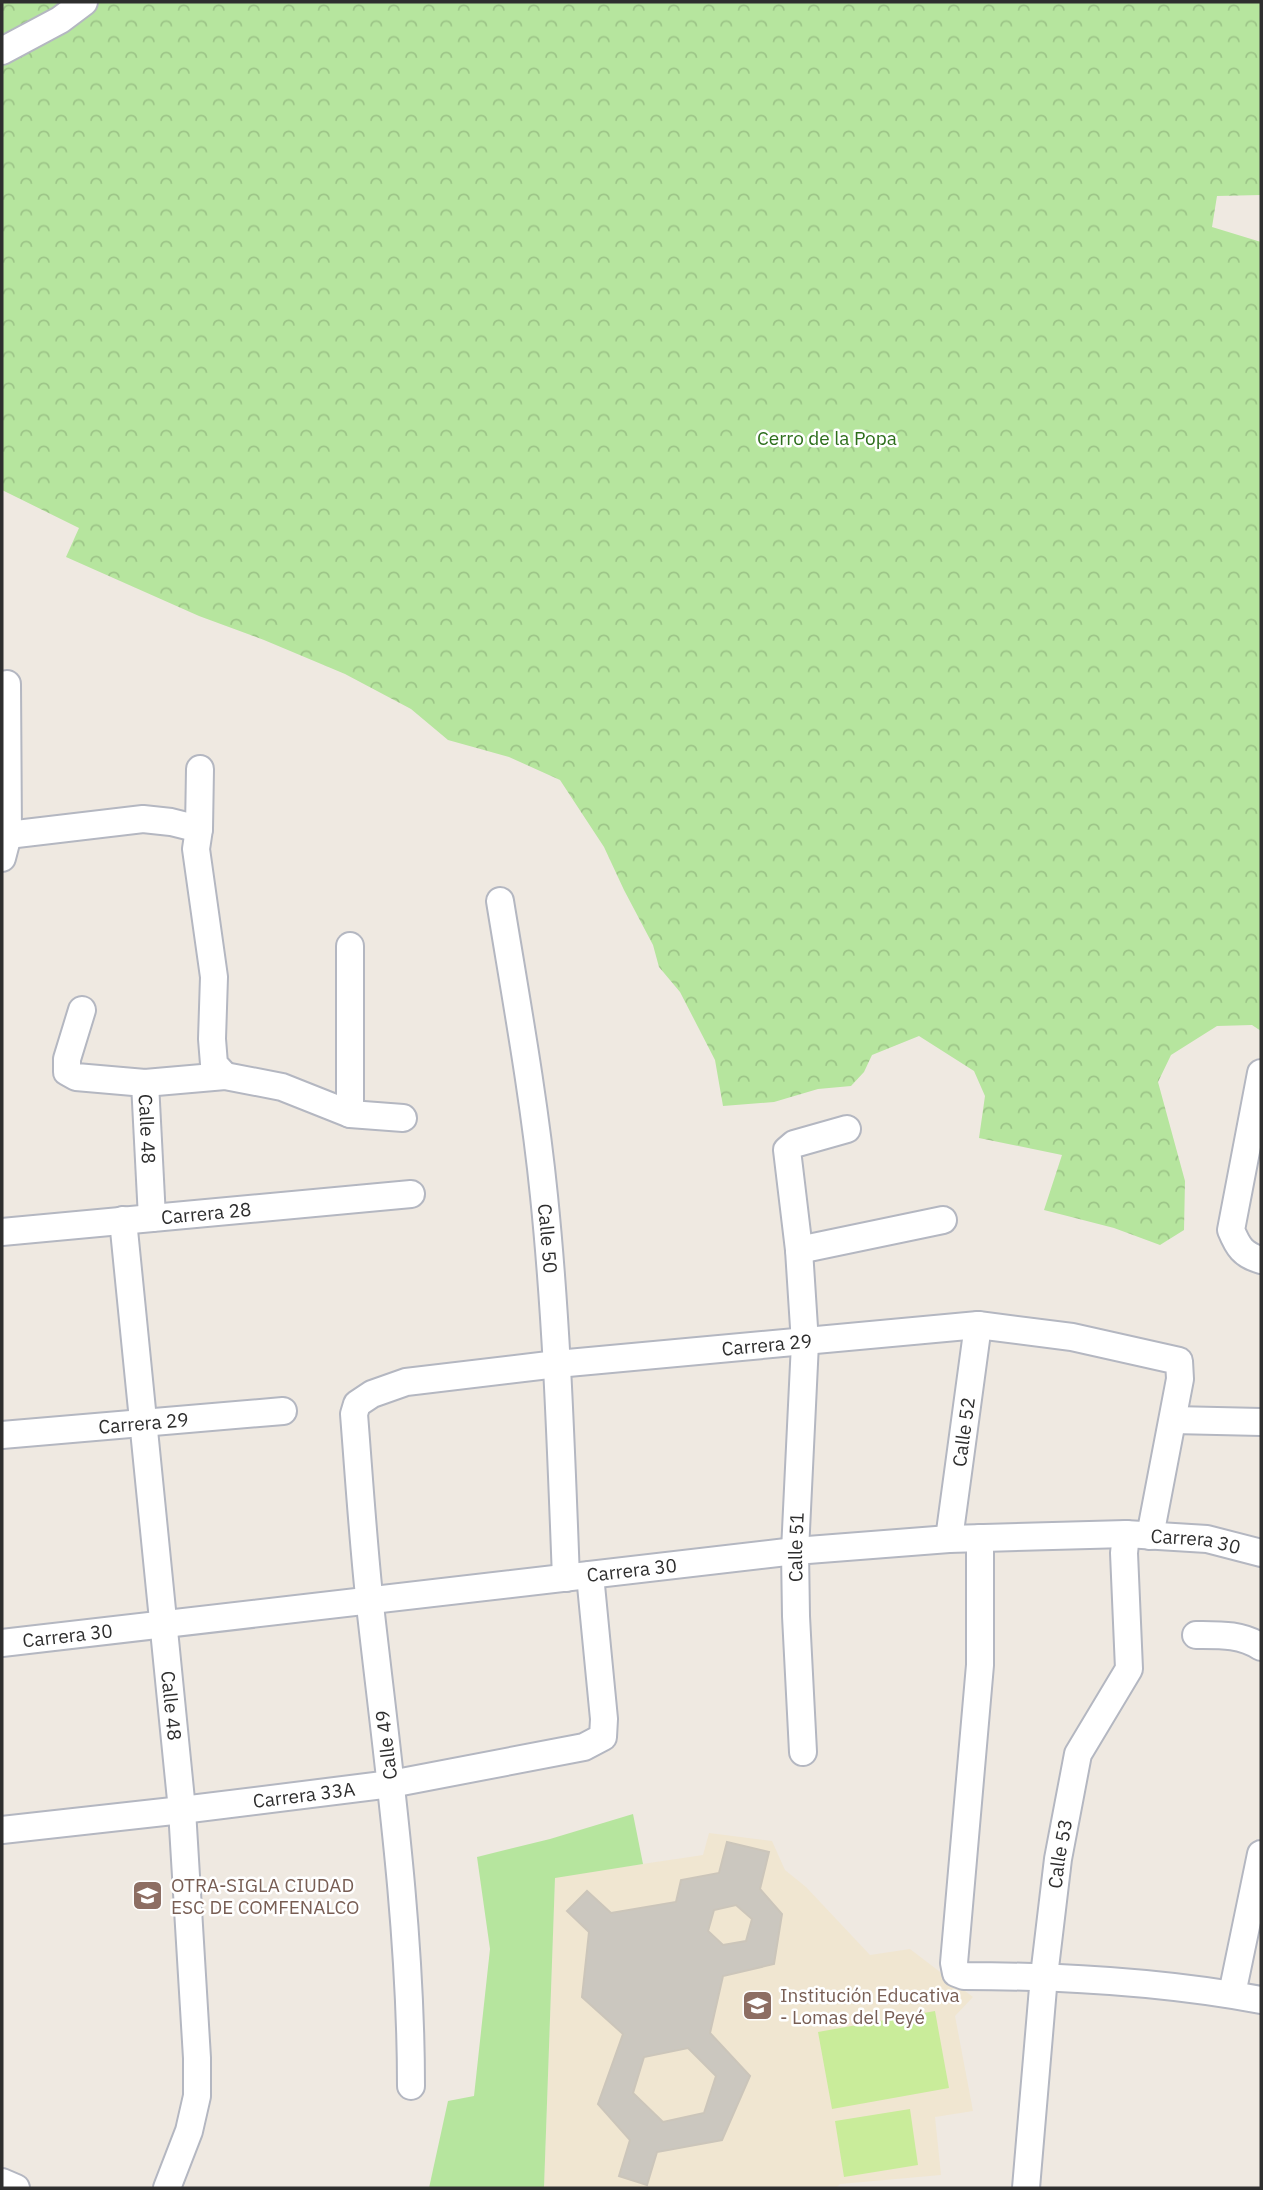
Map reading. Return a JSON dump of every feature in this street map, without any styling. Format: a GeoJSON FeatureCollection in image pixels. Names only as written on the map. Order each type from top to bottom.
{"type":"FeatureCollection","features":[{"type":"Feature","properties":{"kind":"street"},"geometry":{"type":"LineString","coordinates":[[2,51],[60,20],[84,2]]}},
{"type":"Feature","properties":{"kind":"street"},"geometry":{"type":"LineString","coordinates":[[7,684],[5,846],[143,819],[199,829]]}},
{"type":"Feature","properties":{"kind":"street"},"geometry":{"type":"LineString","coordinates":[[200,769],[196,849],[214,977],[214,1064],[225,1076]]}},
{"type":"Feature","properties":{"kind":"street","name":"Calle 50"},"geometry":{"type":"LineString","coordinates":[[500,901],[544,1195],[578,1576],[604,1719],[603,1737]]}},
{"type":"Feature","properties":{"kind":"street"},"geometry":{"type":"LineString","coordinates":[[350,946],[350,1114]]}},
{"type":"Feature","properties":{"kind":"street"},"geometry":{"type":"LineString","coordinates":[[82,1010],[67,1059],[67,1072],[76,1077],[145,1083],[225,1076],[282,1087],[350,1114],[403,1118]]}},
{"type":"Feature","properties":{"kind":"street","name":"Calle 48"},"geometry":{"type":"LineString","coordinates":[[145,1083],[152,1218]]}},
{"type":"Feature","properties":{"kind":"street"},"geometry":{"type":"LineString","coordinates":[[1259,1090],[1231,1230],[1238,1247],[1261,1260]]}},
{"type":"Feature","properties":{"kind":"street","name":"Calle 51"},"geometry":{"type":"LineString","coordinates":[[803,1752],[795,1551],[805,1343],[799,1250],[787,1150],[794,1144],[847,1129]]}},
{"type":"Feature","properties":{"kind":"street","name":"Carrera 28"},"geometry":{"type":"LineString","coordinates":[[2,1232],[411,1194]]}},
{"type":"Feature","properties":{"kind":"street","name":"Calle 48"},"geometry":{"type":"LineString","coordinates":[[122,1220],[182,1810],[197,2058],[197,2096],[189,2131],[166,2188]]}},
{"type":"Feature","properties":{"kind":"street"},"geometry":{"type":"LineString","coordinates":[[799,1250],[943,1220]]}},
{"type":"Feature","properties":{"kind":"street","name":"Carrera 29"},"geometry":{"type":"LineString","coordinates":[[357,1404],[372,1394],[406,1382],[557,1364],[978,1325],[1072,1337],[1179,1361]]}},
{"type":"Feature","properties":{"kind":"street","name":"Calle 52"},"geometry":{"type":"LineString","coordinates":[[949,1539],[978,1325]]}},
{"type":"Feature","properties":{"kind":"street","name":"Calle 53"},"geometry":{"type":"LineString","coordinates":[[1026,2188],[1044,1976],[1058,1859],[1079,1754],[1129,1669],[1124,1553],[1138,1535],[1173,1420],[1180,1379],[1179,1361]]}},
{"type":"Feature","properties":{"kind":"street","name":"Calle 49"},"geometry":{"type":"LineString","coordinates":[[357,1404],[354,1414],[369,1601],[403,1902],[411,2086]]}},
{"type":"Feature","properties":{"kind":"street","name":"Carrera 29"},"geometry":{"type":"LineString","coordinates":[[2,1435],[283,1411]]}},
{"type":"Feature","properties":{"kind":"street"},"geometry":{"type":"LineString","coordinates":[[1173,1420],[1261,1422]]}},
{"type":"Feature","properties":{"kind":"street","name":"Carrera 30"},"geometry":{"type":"LineString","coordinates":[[2,1643],[795,1551],[949,1539],[1138,1535],[1208,1539],[1261,1553]]}},
{"type":"Feature","properties":{"kind":"street"},"geometry":{"type":"LineString","coordinates":[[980,1538],[980,1664],[954,1963],[956,1973],[964,1976],[1044,1976],[1232,1994],[1261,2000]]}},
{"type":"Feature","properties":{"kind":"street"},"geometry":{"type":"LineString","coordinates":[[1196,1635],[1234,1635],[1261,1647]]}},
{"type":"Feature","properties":{"kind":"street","name":"Carrera 33A"},"geometry":{"type":"LineString","coordinates":[[2,1830],[391,1784],[584,1746],[603,1737]]}},
{"type":"Feature","properties":{"kind":"street"},"geometry":{"type":"LineString","coordinates":[[1232,1994],[1261,1854]]}},
{"type":"Feature","properties":{"kind":"street"},"geometry":{"type":"LineString","coordinates":[[2,2182],[16,2188]]}},
{"type":"Feature","properties":{"kind":"shaded area","name":"Institución Educativa - Lomas del Peyé"},"geometry":{"type":"Polygon","coordinates":[[[709,1833],[772,1841],[785,1870],[806,1887],[870,1955],[910,1949],[973,1997],[955,2016],[973,2111],[935,2117],[941,2175],[840,2184],[836,2188],[544,2188],[555,1877],[703,1855],[709,1833]]]}},
{"type":"Feature","properties":{"kind":"green space","name":"Cerro de la Popa"},"geometry":{"type":"Polygon","coordinates":[[[2,2],[1261,2],[1261,195],[1217,196],[1212,227],[1261,242],[1261,1031],[1252,1025],[1217,1026],[1171,1055],[1158,1082],[1185,1181],[1184,1230],[1160,1245],[1114,1228],[1044,1210],[1062,1155],[979,1138],[985,1096],[974,1071],[919,1036],[872,1055],[864,1072],[851,1086],[818,1089],[774,1102],[723,1106],[715,1060],[680,992],[659,967],[653,945],[604,847],[560,780],[509,757],[448,740],[411,709],[345,674],[199,616],[66,557],[79,528],[2,490],[2,2]]]}},
{"type":"Feature","properties":{"kind":"green space"},"geometry":{"type":"Polygon","coordinates":[[[633,1814],[643,1864],[555,1878],[544,2188],[429,2188],[448,2101],[474,2096],[490,1949],[477,1857],[633,1814]]]}},
{"type":"Feature","properties":{"kind":"green space"},"geometry":{"type":"Polygon","coordinates":[[[935,2011],[949,2088],[832,2109],[818,2032],[935,2011]]]}},
{"type":"Feature","properties":{"kind":"green space"},"geometry":{"type":"Polygon","coordinates":[[[910,2109],[918,2165],[844,2177],[835,2121],[910,2109]]]}},
{"type":"Feature","properties":{"kind":"building"},"geometry":{"type":"Polygon","coordinates":[[[727,1842],[769,1852],[760,1889],[782,1914],[774,1964],[723,1976],[710,2033],[750,2076],[722,2140],[657,2152],[647,2185],[619,2176],[630,2140],[598,2104],[623,2034],[582,1997],[589,1932],[567,1911],[587,1891],[611,1913],[676,1902],[681,1880],[719,1873],[727,1842]],[[736,1905],[714,1910],[708,1931],[723,1945],[746,1941],[752,1919],[736,1905]],[[688,2048],[644,2057],[633,2093],[663,2122],[704,2113],[716,2076],[688,2048]]]}},
{"type":"Feature","properties":{"kind":"place","name":"OTRA-SIGLA CIUDAD ESC DE COMFENALCO"},"geometry":{"type":"Point","coordinates":[148,1896]}},
{"type":"Feature","properties":{"kind":"place","name":"Institución Educativa - Lomas del Peyé"},"geometry":{"type":"Point","coordinates":[757,2006]}}]}
